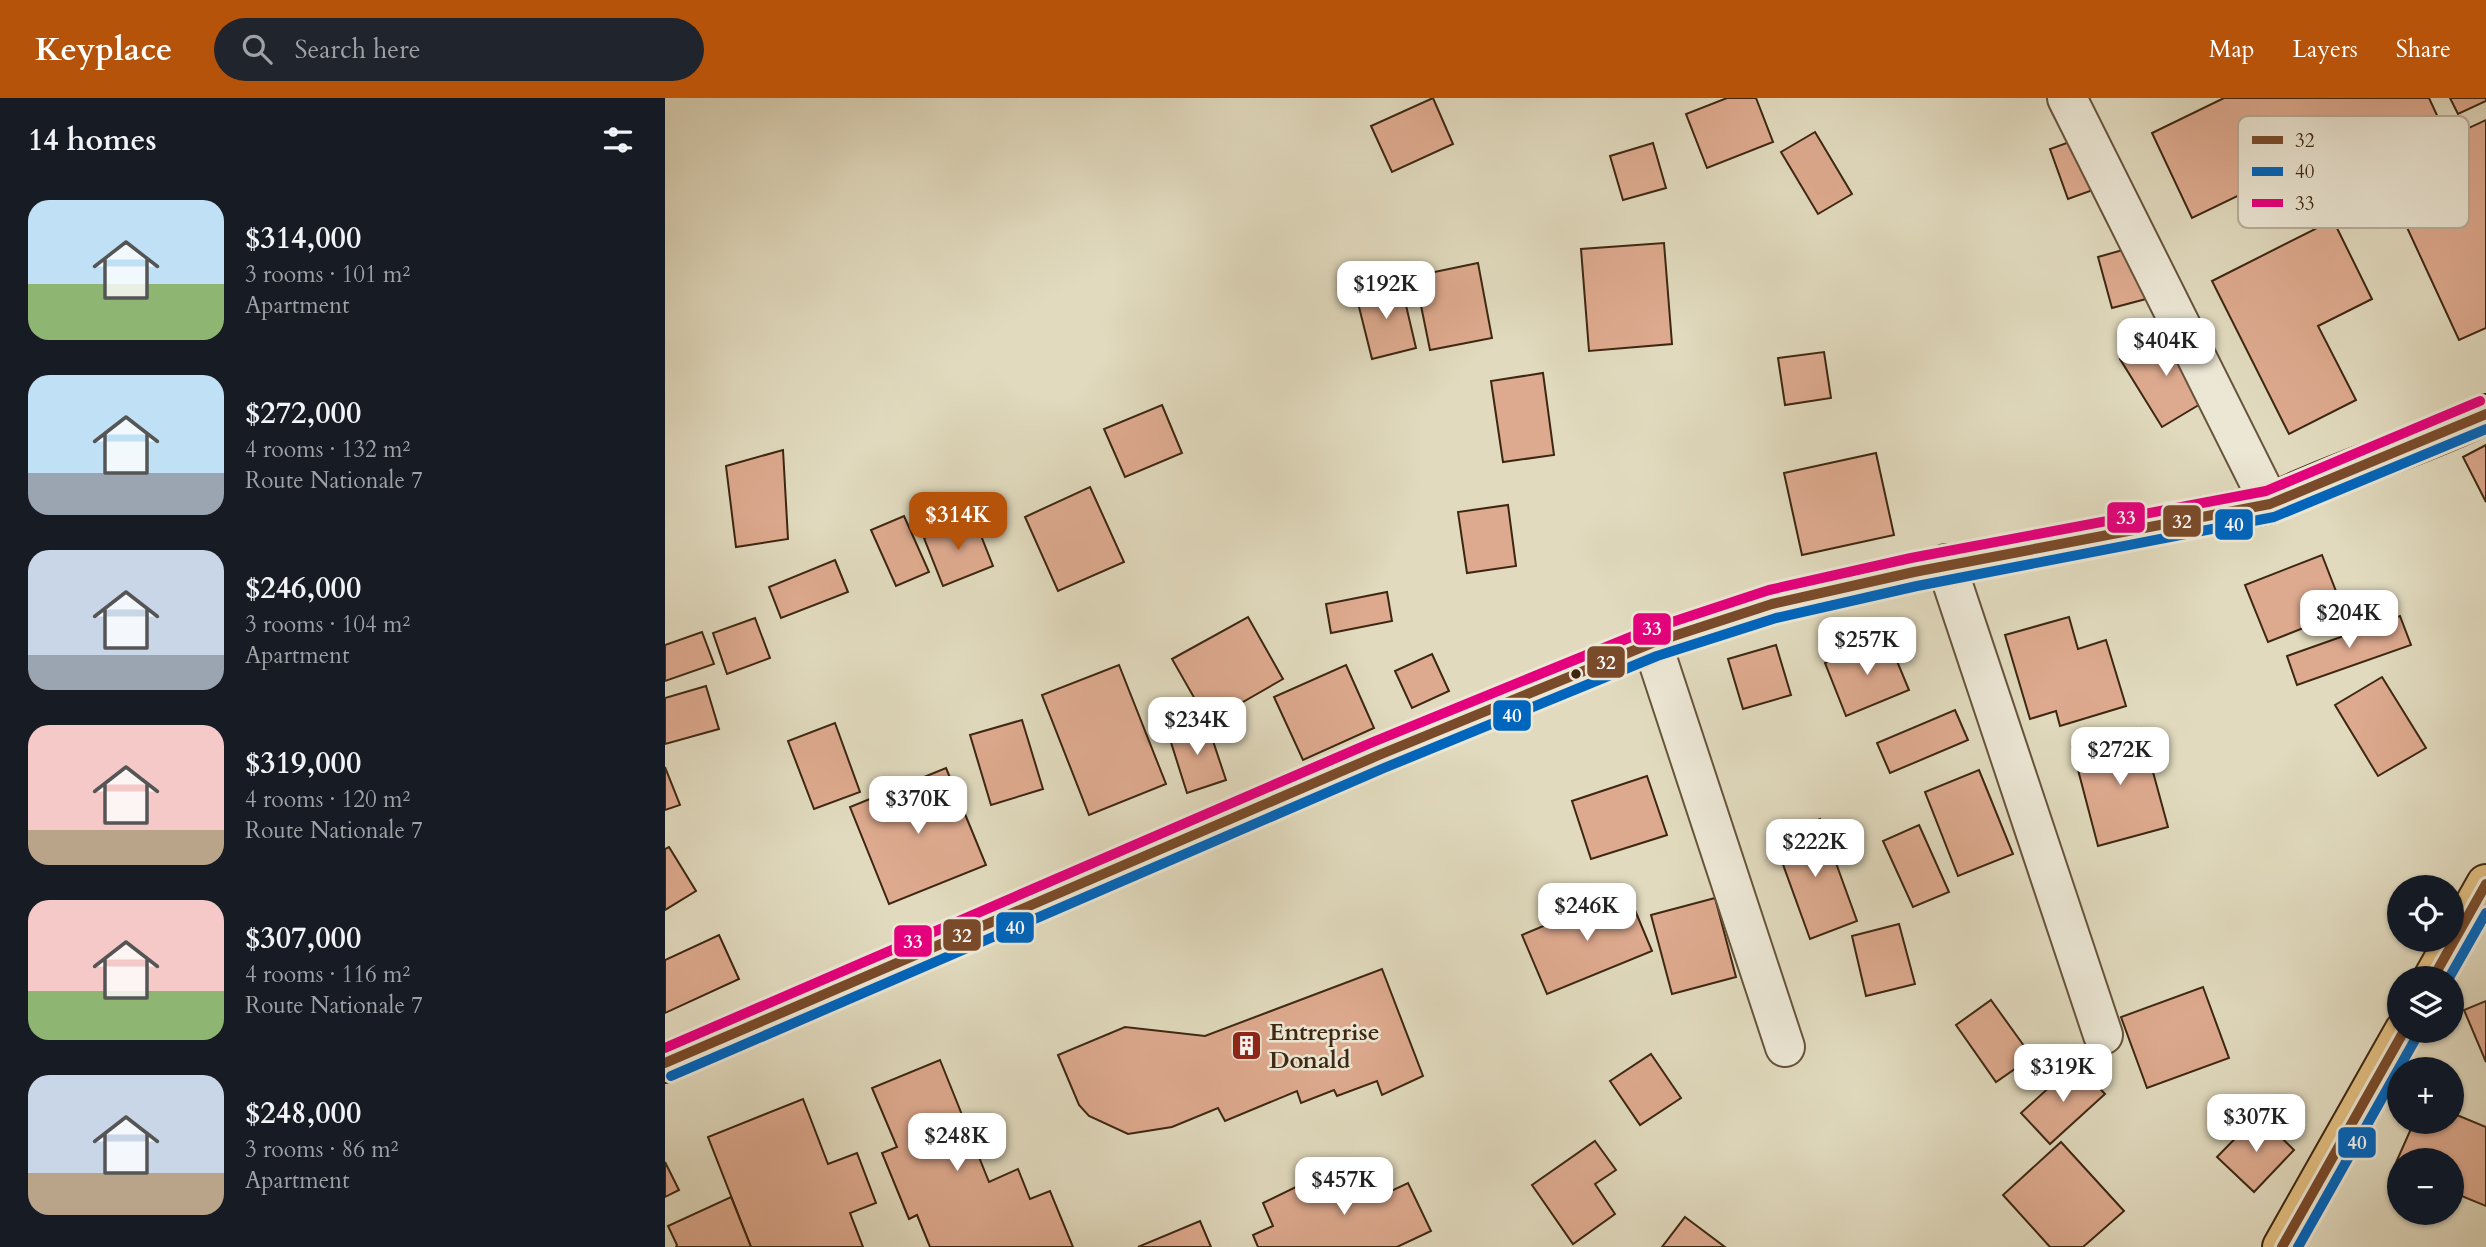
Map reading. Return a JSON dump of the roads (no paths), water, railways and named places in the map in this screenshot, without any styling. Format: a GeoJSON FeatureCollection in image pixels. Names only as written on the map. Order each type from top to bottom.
{"type":"FeatureCollection","features":[{"type":"Feature","properties":{"kind":"main road"},"geometry":{"type":"LineString","coordinates":[[2440,966],[2486,884]]}},
{"type":"Feature","properties":{"kind":"main road"},"geometry":{"type":"LineString","coordinates":[[2282,1247],[2397,1043]]}},
{"type":"Feature","properties":{"kind":"street"},"geometry":{"type":"LineString","coordinates":[[2067,98],[2270,504]]}},
{"type":"Feature","properties":{"kind":"street"},"geometry":{"type":"LineString","coordinates":[[665,1063],[1379,755],[1652,643],[1772,604],[1946,564],[2270,504],[2301,489],[2443,436],[2486,414]]}},
{"type":"Feature","properties":{"kind":"street"},"geometry":{"type":"LineString","coordinates":[[1946,564],[2103,1035]]}},
{"type":"Feature","properties":{"kind":"street"},"geometry":{"type":"LineString","coordinates":[[1652,643],[1785,1046]]}},
{"type":"Feature","properties":{"kind":"place","name":"Entreprise Donald"},"geometry":{"type":"Point","coordinates":[1246,1046]}}]}
